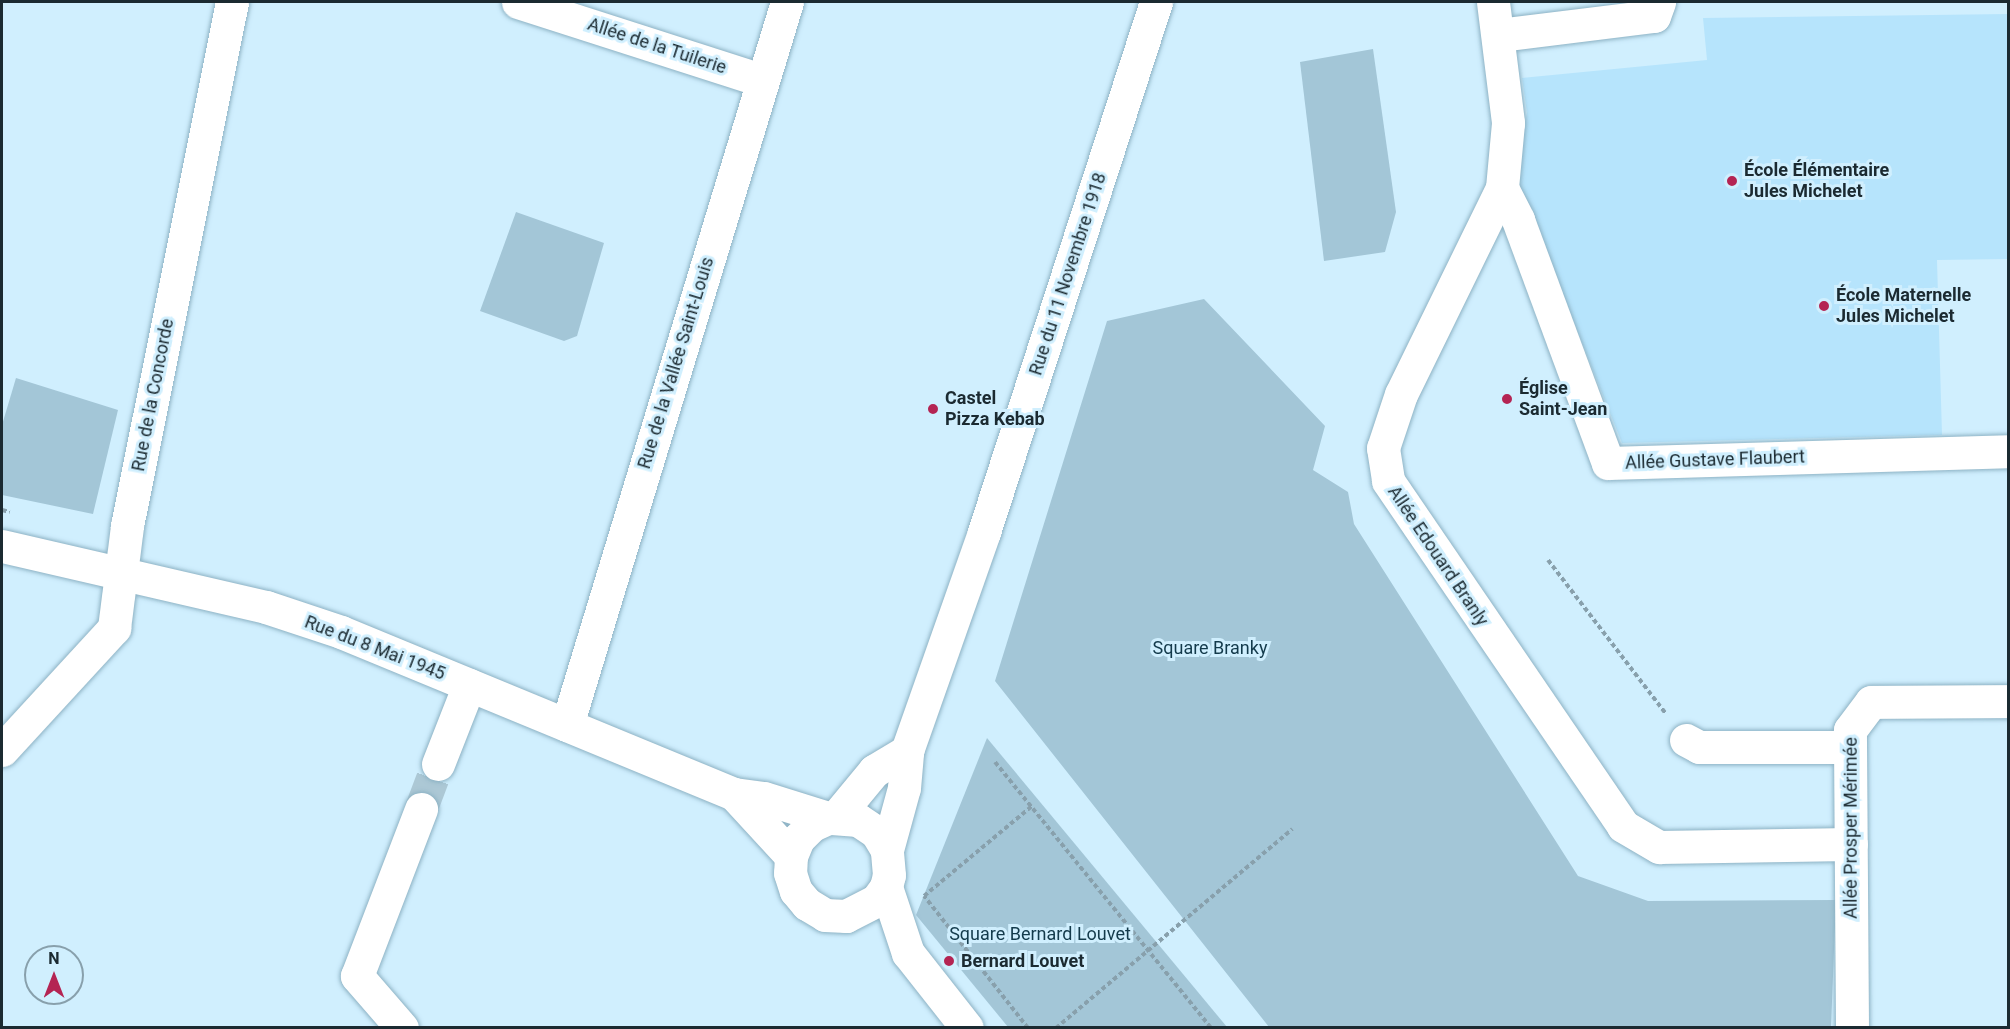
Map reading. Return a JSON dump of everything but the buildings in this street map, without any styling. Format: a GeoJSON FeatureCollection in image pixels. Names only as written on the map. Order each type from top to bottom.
{"type":"FeatureCollection","features":[{"type":"Feature","properties":{"kind":"street","name":"Rue de la Concorde"},"geometry":{"type":"LineString","coordinates":[[2,750],[114,628],[132,503],[232,2]]}},
{"type":"Feature","properties":{"kind":"street","name":"Allée de la Tuilerie"},"geometry":{"type":"LineString","coordinates":[[518,2],[761,80]]}},
{"type":"Feature","properties":{"kind":"street","name":"Rue de la Vallée Saint-Louis"},"geometry":{"type":"LineString","coordinates":[[567,725],[761,80],[787,2]]}},
{"type":"Feature","properties":{"kind":"street","name":"Rue du 11 Novembre 1918"},"geometry":{"type":"LineString","coordinates":[[887,850],[904,788],[907,750],[987,521],[1156,2]]}},
{"type":"Feature","properties":{"kind":"street","name":"Allée Edouard Branly"},"geometry":{"type":"LineString","coordinates":[[1493,2],[1499,35],[1508,123],[1502,188],[1401,393],[1383,448],[1388,481],[1623,826],[1659,847],[1851,843]]}},
{"type":"Feature","properties":{"kind":"street"},"geometry":{"type":"LineString","coordinates":[[1499,35],[1654,16],[1659,2]]}},
{"type":"Feature","properties":{"kind":"street","name":"Allée Gustave Flaubert"},"geometry":{"type":"LineString","coordinates":[[1502,188],[1518,220],[1608,463],[2008,451]]}},
{"type":"Feature","properties":{"kind":"street","name":"Rue du 8 Mai 1945"},"geometry":{"type":"LineString","coordinates":[[2,546],[287,614],[341,632],[734,794],[764,798],[832,817]]}},
{"type":"Feature","properties":{"kind":"street"},"geometry":{"type":"LineString","coordinates":[[438,764],[469,685]]}},
{"type":"Feature","properties":{"kind":"street","name":"Allée Prosper Mérimée"},"geometry":{"type":"LineString","coordinates":[[1852,1028],[1850,730],[1871,702],[2008,701]]}},
{"type":"Feature","properties":{"kind":"street"},"geometry":{"type":"LineString","coordinates":[[1686,740],[1699,747],[1850,747]]}},
{"type":"Feature","properties":{"kind":"street"},"geometry":{"type":"LineString","coordinates":[[907,750],[874,771],[832,817],[812,825],[798,839],[791,856],[793,882],[807,904],[825,915],[846,916],[908,952]]}},
{"type":"Feature","properties":{"kind":"street","name":"Rue du 8 Mai 1945"},"geometry":{"type":"LineString","coordinates":[[734,794],[791,856]]}},
{"type":"Feature","properties":{"kind":"street"},"geometry":{"type":"LineString","coordinates":[[402,1028],[357,976],[421,809]]}},
{"type":"Feature","properties":{"kind":"street"},"geometry":{"type":"LineString","coordinates":[[832,817],[858,820],[876,832],[887,850],[889,875],[886,887],[876,901],[846,916]]}},
{"type":"Feature","properties":{"kind":"street"},"geometry":{"type":"LineString","coordinates":[[886,887],[908,952],[967,1028]]}},
{"type":"Feature","properties":{"kind":"path"},"geometry":{"type":"LineString","coordinates":[[1548,560],[1686,740]]}},
{"type":"Feature","properties":{"kind":"path"},"geometry":{"type":"LineString","coordinates":[[995,762],[1211,1028]]}},
{"type":"Feature","properties":{"kind":"path"},"geometry":{"type":"LineString","coordinates":[[1028,1028],[924,896],[1032,806]]}},
{"type":"Feature","properties":{"kind":"path"},"geometry":{"type":"LineString","coordinates":[[1056,1028],[1292,829]]}},
{"type":"Feature","properties":{"kind":"shaded area"},"geometry":{"type":"Polygon","coordinates":[[[2008,14],[2008,259],[1937,260],[1942,435],[1622,443],[1514,172],[1527,113],[1522,78],[1707,60],[1703,18],[2008,14]]]}},
{"type":"Feature","properties":{"kind":"green space"},"geometry":{"type":"Polygon","coordinates":[[[1373,49],[1396,212],[1385,252],[1324,261],[1300,62],[1373,49]]]}},
{"type":"Feature","properties":{"kind":"green space"},"geometry":{"type":"Polygon","coordinates":[[[516,212],[604,243],[577,336],[564,341],[480,311],[516,212]]]}},
{"type":"Feature","properties":{"kind":"green space","name":"Square Branky"},"geometry":{"type":"Polygon","coordinates":[[[1204,299],[1325,426],[1313,470],[1348,492],[1354,524],[1578,876],[1648,901],[1836,900],[1831,1027],[1269,1027],[995,681],[1107,321],[1204,299]]]}},
{"type":"Feature","properties":{"kind":"green space"},"geometry":{"type":"Polygon","coordinates":[[[16,378],[118,410],[93,514],[2,495],[2,425],[16,378]]]}},
{"type":"Feature","properties":{"kind":"green space","name":"Square Bernard Louvet"},"geometry":{"type":"Polygon","coordinates":[[[987,738],[1227,1027],[1008,1027],[916,915],[987,738]]]}},
{"type":"Feature","properties":{"kind":"tunnel"},"geometry":{"type":"LineString","coordinates":[[421,809],[438,764]]}},
{"type":"Feature","properties":{"kind":"place","name":"École Élémentaire Jules Michelet"},"geometry":{"type":"Point","coordinates":[1732,181]}},
{"type":"Feature","properties":{"kind":"place","name":"École Maternelle Jules Michelet"},"geometry":{"type":"Point","coordinates":[1824,306]}},
{"type":"Feature","properties":{"kind":"place","name":"Église Saint-Jean"},"geometry":{"type":"Point","coordinates":[1507,399]}},
{"type":"Feature","properties":{"kind":"place","name":"Castel Pizza Kebab"},"geometry":{"type":"Point","coordinates":[933,409]}},
{"type":"Feature","properties":{"kind":"place","name":"Bernard Louvet"},"geometry":{"type":"Point","coordinates":[949,961]}}]}
